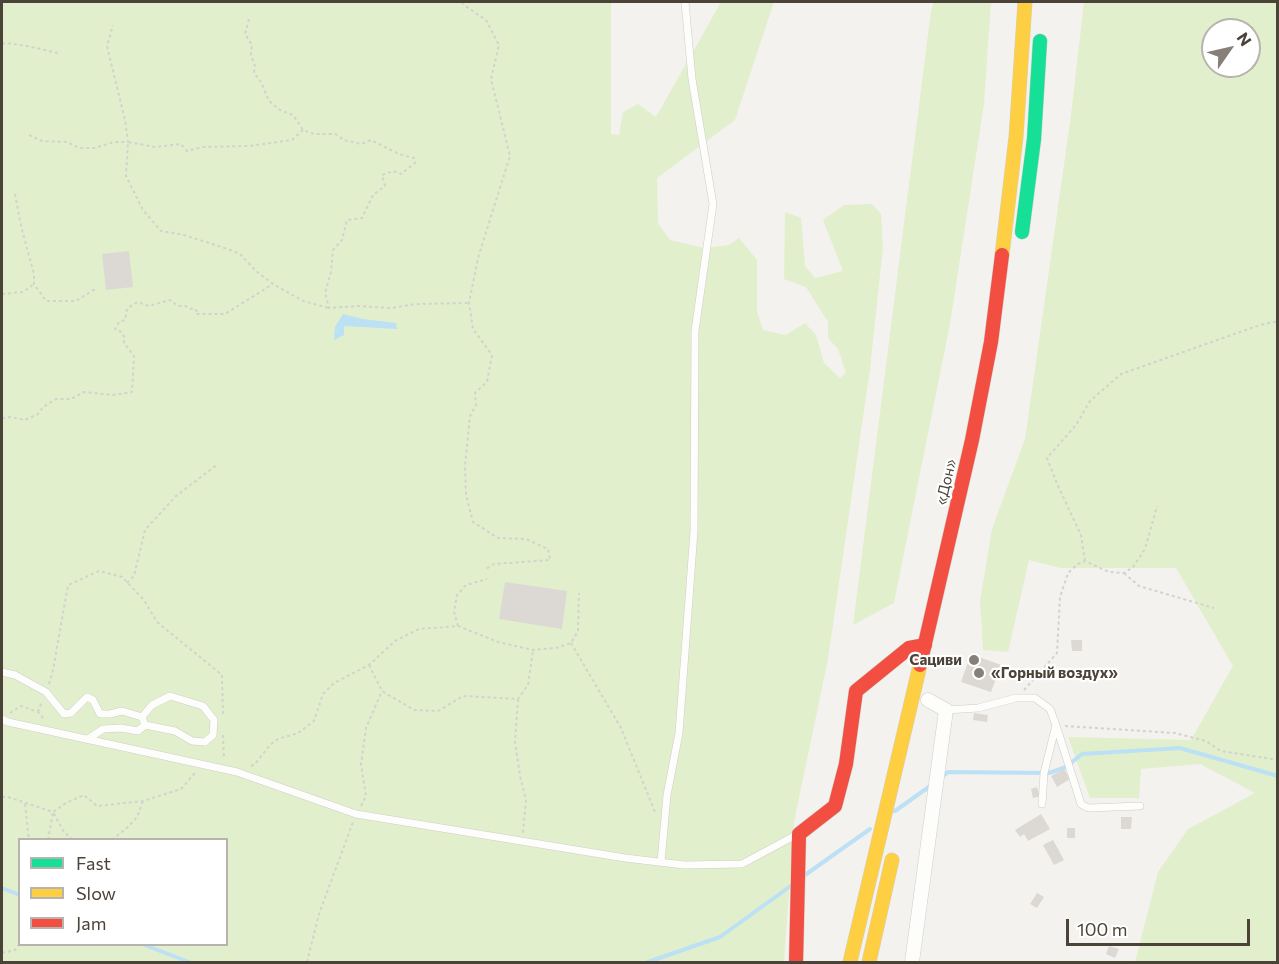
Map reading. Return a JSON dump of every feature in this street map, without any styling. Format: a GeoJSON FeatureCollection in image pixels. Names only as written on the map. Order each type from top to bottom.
{"type":"FeatureCollection","features":[{"type":"Feature","properties":{"kind":"main road","name":"«Дон»"},"geometry":{"type":"LineString","coordinates":[[850,963],[926,645],[972,440],[991,342],[1016,137],[1025,2]]}},
{"type":"Feature","properties":{"kind":"main road"},"geometry":{"type":"LineString","coordinates":[[1021,242],[1034,139],[1041,24]]}},
{"type":"Feature","properties":{"kind":"main road"},"geometry":{"type":"LineString","coordinates":[[796,963],[799,834],[835,806],[846,764],[856,691],[909,648],[926,645]]}},
{"type":"Feature","properties":{"kind":"main road"},"geometry":{"type":"LineString","coordinates":[[869,963],[894,848]]}},
{"type":"Feature","properties":{"kind":"street"},"geometry":{"type":"LineString","coordinates":[[912,963],[946,710],[928,700]]}},
{"type":"Feature","properties":{"kind":"lane"},"geometry":{"type":"LineString","coordinates":[[661,862],[666,795],[679,733],[694,531],[695,331],[713,204],[692,79],[685,2]]}},
{"type":"Feature","properties":{"kind":"lane"},"geometry":{"type":"LineString","coordinates":[[2,672],[15,675],[46,692],[64,714],[71,713],[87,697],[93,700],[100,714],[122,711],[144,721],[175,731],[192,741],[205,742],[213,735],[214,720],[203,706],[170,696],[152,705],[144,721],[138,731],[121,728],[103,729],[88,739]]}},
{"type":"Feature","properties":{"kind":"lane"},"geometry":{"type":"LineString","coordinates":[[946,710],[978,708],[1016,698],[1035,698],[1050,709],[1081,804],[1088,808],[1140,806]]}},
{"type":"Feature","properties":{"kind":"lane"},"geometry":{"type":"LineString","coordinates":[[2,718],[8,722],[237,772],[356,814],[625,858],[684,865],[742,864],[799,834]]}},
{"type":"Feature","properties":{"kind":"lane"},"geometry":{"type":"LineString","coordinates":[[1042,804],[1044,773],[1056,725]]}},
{"type":"Feature","properties":{"kind":"path"},"geometry":{"type":"LineString","coordinates":[[462,2],[486,20],[499,45],[491,79],[510,156],[478,258],[469,303],[473,328],[492,355],[487,382],[475,393],[476,405],[470,416],[465,466],[466,495],[473,522],[498,538],[526,539],[548,549],[550,560],[494,564],[486,569]]}},
{"type":"Feature","properties":{"kind":"path"},"geometry":{"type":"LineString","coordinates":[[249,19],[245,34],[252,45],[254,73],[261,82],[269,101],[280,110],[293,115],[303,130],[314,134],[335,134],[344,140],[361,144],[370,140],[399,154],[414,158],[415,163],[401,174],[393,171],[382,175],[385,186],[373,195],[362,218],[347,220],[342,240],[333,250],[331,272],[325,293],[330,308]]}},
{"type":"Feature","properties":{"kind":"path"},"geometry":{"type":"LineString","coordinates":[[113,25],[107,46],[125,120],[128,142],[126,176],[143,210],[161,231],[184,235],[240,254],[256,272],[273,284],[303,301],[330,308],[358,306],[391,308],[416,304],[469,303]]}},
{"type":"Feature","properties":{"kind":"path"},"geometry":{"type":"LineString","coordinates":[[2,44],[27,46],[58,53]]}},
{"type":"Feature","properties":{"kind":"path"},"geometry":{"type":"LineString","coordinates":[[28,135],[42,141],[67,142],[79,148],[95,148],[114,142],[128,142],[155,147],[181,144],[187,151],[202,147],[249,146],[292,140],[303,130]]}},
{"type":"Feature","properties":{"kind":"path"},"geometry":{"type":"LineString","coordinates":[[15,194],[34,274],[34,284],[46,301],[76,301],[95,289]]}},
{"type":"Feature","properties":{"kind":"path"},"geometry":{"type":"LineString","coordinates":[[2,294],[23,292],[34,284]]}},
{"type":"Feature","properties":{"kind":"path"},"geometry":{"type":"LineString","coordinates":[[2,418],[25,420],[38,414],[42,407],[56,399],[71,399],[84,392],[113,395],[132,392],[134,356],[124,343],[125,338],[122,332],[115,329],[119,322],[124,320],[127,309],[138,302],[149,306],[170,300],[178,306],[193,308],[197,311],[196,314],[225,314],[273,284]]}},
{"type":"Feature","properties":{"kind":"path"},"geometry":{"type":"LineString","coordinates":[[1085,561],[1081,535],[1047,458],[1076,425],[1090,400],[1121,374],[1260,325],[1278,321]]}},
{"type":"Feature","properties":{"kind":"path"},"geometry":{"type":"LineString","coordinates":[[128,583],[134,576],[145,530],[176,496],[218,464]]}},
{"type":"Feature","properties":{"kind":"path"},"geometry":{"type":"LineString","coordinates":[[1124,573],[1133,567],[1145,549],[1157,506]]}},
{"type":"Feature","properties":{"kind":"path"},"geometry":{"type":"LineString","coordinates":[[1016,698],[1057,652],[1060,597],[1068,573],[1078,564],[1085,561],[1109,572],[1124,573],[1139,586],[1215,608]]}},
{"type":"Feature","properties":{"kind":"path"},"geometry":{"type":"LineString","coordinates":[[38,712],[53,670],[68,585],[99,571],[122,577],[144,600],[157,622],[222,675],[223,722]]}},
{"type":"Feature","properties":{"kind":"path"},"geometry":{"type":"LineString","coordinates":[[458,626],[454,612],[457,595],[466,585],[487,579]]}},
{"type":"Feature","properties":{"kind":"path"},"geometry":{"type":"LineString","coordinates":[[237,772],[255,764],[270,745],[278,739],[297,733],[314,721],[323,694],[334,683],[369,665],[395,641],[418,629],[458,626],[498,642],[533,650],[556,648],[571,643],[578,631],[579,593]]}},
{"type":"Feature","properties":{"kind":"path"},"geometry":{"type":"LineString","coordinates":[[571,643],[621,728],[653,808],[665,826]]}},
{"type":"Feature","properties":{"kind":"path"},"geometry":{"type":"LineString","coordinates":[[522,841],[526,800],[515,742],[518,699],[528,685],[533,650]]}},
{"type":"Feature","properties":{"kind":"path"},"geometry":{"type":"LineString","coordinates":[[369,665],[382,691],[414,710],[438,711],[463,696],[518,699]]}},
{"type":"Feature","properties":{"kind":"path"},"geometry":{"type":"LineString","coordinates":[[307,963],[319,914],[356,814],[366,796],[361,764],[366,728],[382,691]]}},
{"type":"Feature","properties":{"kind":"path"},"geometry":{"type":"LineString","coordinates":[[2,718],[21,706],[38,712],[56,732]]}},
{"type":"Feature","properties":{"kind":"path"},"geometry":{"type":"LineString","coordinates":[[1056,725],[1175,733],[1206,741],[1221,751],[1278,760]]}},
{"type":"Feature","properties":{"kind":"path"},"geometry":{"type":"LineString","coordinates":[[223,734],[224,770]]}},
{"type":"Feature","properties":{"kind":"path"},"geometry":{"type":"LineString","coordinates":[[48,838],[53,812],[66,803],[84,795],[98,806],[143,801],[181,789],[202,765]]}},
{"type":"Feature","properties":{"kind":"path"},"geometry":{"type":"LineString","coordinates":[[2,797],[53,812],[64,832],[71,838]]}},
{"type":"Feature","properties":{"kind":"path"},"geometry":{"type":"LineString","coordinates":[[114,838],[136,817],[143,801]]}},
{"type":"Feature","properties":{"kind":"path"},"geometry":{"type":"LineString","coordinates":[[25,802],[29,838]]}},
{"type":"Feature","properties":{"kind":"path"},"geometry":{"type":"LineString","coordinates":[[2,953],[15,950],[18,946]]}},
{"type":"Feature","properties":{"kind":"green space"},"geometry":{"type":"Polygon","coordinates":[[[2,2],[614,2],[611,4],[611,134],[619,135],[623,112],[638,104],[656,117],[721,2],[774,2],[735,120],[657,178],[658,223],[670,240],[704,248],[729,245],[739,238],[757,260],[757,312],[763,330],[786,335],[805,323],[816,335],[824,363],[840,378],[846,373],[838,349],[828,338],[828,322],[806,287],[784,279],[785,212],[801,218],[805,266],[815,278],[843,271],[823,220],[844,205],[872,204],[881,214],[883,247],[870,369],[828,659],[794,822],[784,962],[2,962],[2,2]]]}},
{"type":"Feature","properties":{"kind":"green space"},"geometry":{"type":"Polygon","coordinates":[[[934,2],[991,2],[984,104],[950,324],[894,603],[853,625],[931,11],[934,2]]]}},
{"type":"Feature","properties":{"kind":"green space"},"geometry":{"type":"Polygon","coordinates":[[[1084,2],[1277,2],[1277,962],[1135,962],[1158,872],[1188,829],[1255,793],[1200,764],[1141,769],[1139,798],[1090,798],[1068,737],[1191,740],[1233,666],[1176,568],[1061,568],[1029,560],[1008,652],[983,650],[980,601],[992,529],[1025,439],[1071,115],[1084,2]]]}},
{"type":"Feature","properties":{"kind":"water"},"geometry":{"type":"Polygon","coordinates":[[[343,314],[396,323],[397,329],[344,326],[344,335],[334,340],[335,327],[343,314]]]}},
{"type":"Feature","properties":{"kind":"building"},"geometry":{"type":"Polygon","coordinates":[[[129,251],[133,287],[106,290],[102,254],[129,251]]]}},
{"type":"Feature","properties":{"kind":"building"},"geometry":{"type":"Polygon","coordinates":[[[505,582],[567,591],[562,629],[499,619],[505,582]]]}},
{"type":"Feature","properties":{"kind":"building"},"geometry":{"type":"Polygon","coordinates":[[[1071,640],[1082,640],[1082,651],[1072,651],[1071,640]]]}},
{"type":"Feature","properties":{"kind":"building"},"geometry":{"type":"Polygon","coordinates":[[[971,654],[1001,665],[991,692],[961,682],[971,654]]]}},
{"type":"Feature","properties":{"kind":"building"},"geometry":{"type":"Polygon","coordinates":[[[974,713],[988,715],[987,722],[973,720],[974,713]]]}},
{"type":"Feature","properties":{"kind":"building"},"geometry":{"type":"Polygon","coordinates":[[[1064,769],[1070,779],[1057,787],[1051,776],[1064,769]]]}},
{"type":"Feature","properties":{"kind":"building"},"geometry":{"type":"Polygon","coordinates":[[[1037,787],[1040,796],[1033,798],[1031,789],[1037,787]]]}},
{"type":"Feature","properties":{"kind":"building"},"geometry":{"type":"Polygon","coordinates":[[[1041,814],[1050,829],[1028,841],[1024,834],[1020,837],[1015,830],[1041,814]]]}},
{"type":"Feature","properties":{"kind":"building"},"geometry":{"type":"Polygon","coordinates":[[[1121,817],[1132,817],[1131,829],[1121,829],[1121,817]]]}},
{"type":"Feature","properties":{"kind":"building"},"geometry":{"type":"Polygon","coordinates":[[[1067,828],[1075,828],[1075,838],[1067,838],[1067,828]]]}},
{"type":"Feature","properties":{"kind":"building"},"geometry":{"type":"Polygon","coordinates":[[[1053,840],[1064,860],[1054,865],[1043,845],[1053,840]]]}},
{"type":"Feature","properties":{"kind":"building"},"geometry":{"type":"Polygon","coordinates":[[[1037,893],[1044,897],[1037,908],[1030,904],[1037,893]]]}},
{"type":"Feature","properties":{"kind":"building"},"geometry":{"type":"Polygon","coordinates":[[[1109,946],[1119,949],[1115,958],[1106,954],[1109,946]]]}},
{"type":"Feature","properties":{"kind":"waterway"},"geometry":{"type":"LineString","coordinates":[[941,777],[948,772],[1049,773],[1066,767],[1082,754],[1180,748],[1278,776]]}},
{"type":"Feature","properties":{"kind":"waterway"},"geometry":{"type":"LineString","coordinates":[[895,811],[933,784]]}},
{"type":"Feature","properties":{"kind":"waterway"},"geometry":{"type":"LineString","coordinates":[[805,875],[870,829]]}},
{"type":"Feature","properties":{"kind":"waterway"},"geometry":{"type":"LineString","coordinates":[[648,962],[720,937],[792,885]]}},
{"type":"Feature","properties":{"kind":"waterway"},"geometry":{"type":"LineString","coordinates":[[2,888],[18,894]]}},
{"type":"Feature","properties":{"kind":"waterway"},"geometry":{"type":"LineString","coordinates":[[147,946],[189,962]]}},
{"type":"Feature","properties":{"kind":"traffic: fast"},"geometry":{"type":"LineString","coordinates":[[1022,232],[1034,139],[1040,41]]}},
{"type":"Feature","properties":{"kind":"traffic: slow"},"geometry":{"type":"LineString","coordinates":[[1002,255],[1016,137],[1025,2]]}},
{"type":"Feature","properties":{"kind":"traffic: slow"},"geometry":{"type":"LineString","coordinates":[[850,962],[920,665]]}},
{"type":"Feature","properties":{"kind":"traffic: slow"},"geometry":{"type":"LineString","coordinates":[[869,962],[892,860]]}},
{"type":"Feature","properties":{"kind":"traffic: jam"},"geometry":{"type":"LineString","coordinates":[[920,665],[972,440],[991,342],[1002,255]]}},
{"type":"Feature","properties":{"kind":"traffic: jam"},"geometry":{"type":"LineString","coordinates":[[796,962],[799,834],[835,806],[846,764],[856,691],[909,648],[925,645]]}},
{"type":"Feature","properties":{"kind":"place","name":"Сациви"},"geometry":{"type":"Point","coordinates":[974,660]}},
{"type":"Feature","properties":{"kind":"place","name":"«Горный воздух»"},"geometry":{"type":"Point","coordinates":[979,673]}}]}
